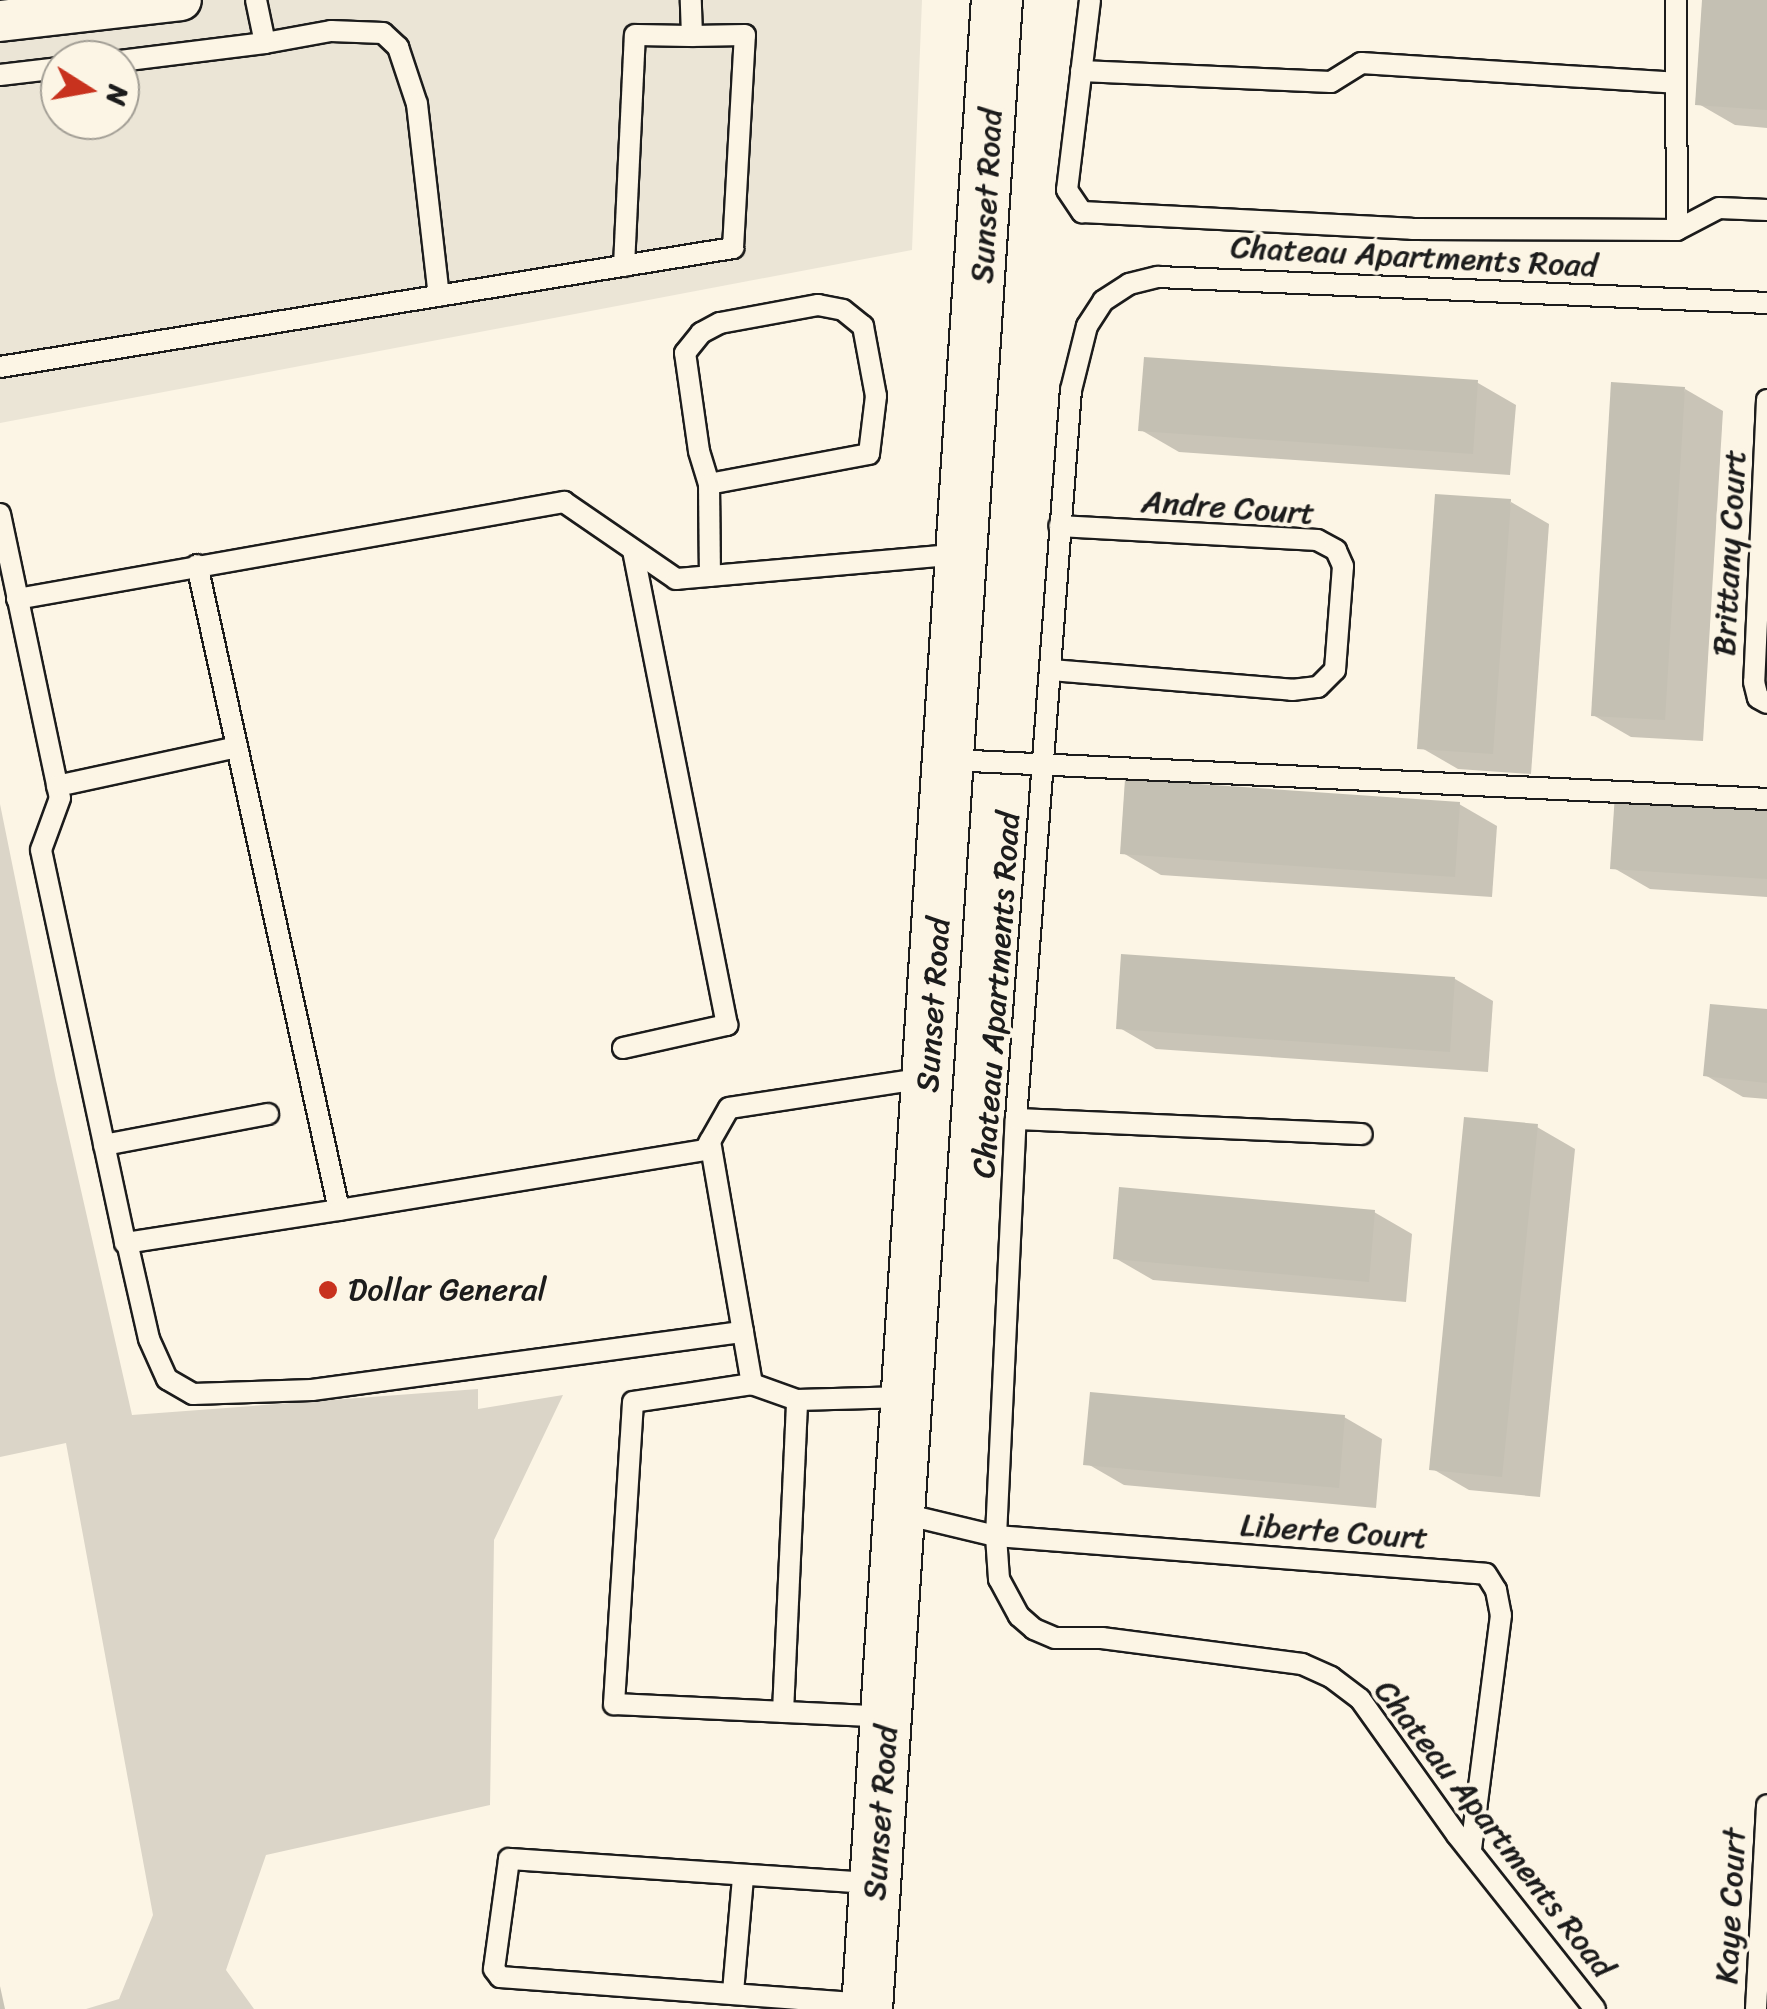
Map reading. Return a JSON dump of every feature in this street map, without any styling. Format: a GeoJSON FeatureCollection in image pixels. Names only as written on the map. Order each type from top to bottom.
{"type":"FeatureCollection","features":[{"type":"Feature","properties":{"kind":"street"},"geometry":{"type":"LineString","coordinates":[[0,21],[181,0]]}},
{"type":"Feature","properties":{"kind":"street","name":"Sunset Road"},"geometry":{"type":"LineString","coordinates":[[867,2006],[998,0]]}},
{"type":"Feature","properties":{"kind":"lane"},"geometry":{"type":"LineString","coordinates":[[256,0],[265,44]]}},
{"type":"Feature","properties":{"kind":"lane"},"geometry":{"type":"LineString","coordinates":[[691,0],[692,36]]}},
{"type":"Feature","properties":{"kind":"lane"},"geometry":{"type":"LineString","coordinates":[[1090,0],[1067,190],[1082,212],[1412,229],[1677,230],[1720,208],[1767,210]]}},
{"type":"Feature","properties":{"kind":"lane"},"geometry":{"type":"LineString","coordinates":[[1676,0],[1677,230]]}},
{"type":"Feature","properties":{"kind":"lane"},"geometry":{"type":"LineString","coordinates":[[140,59],[332,32],[383,33],[398,47],[416,104],[439,296]]}},
{"type":"Feature","properties":{"kind":"lane"},"geometry":{"type":"LineString","coordinates":[[0,367],[624,266],[733,248],[745,35],[636,36],[624,266]]}},
{"type":"Feature","properties":{"kind":"lane"},"geometry":{"type":"LineString","coordinates":[[1081,71],[1331,82],[1361,62],[1674,83]]}},
{"type":"Feature","properties":{"kind":"lane"},"geometry":{"type":"LineString","coordinates":[[0,75],[40,70]]}},
{"type":"Feature","properties":{"kind":"lane","name":"Chateau Apartments Road"},"geometry":{"type":"LineString","coordinates":[[1595,2009],[1457,1835],[1360,1699],[1330,1676],[1302,1664],[1102,1638],[1054,1638],[1034,1630],[1006,1598],[999,1579],[996,1536],[1016,1119],[1059,526],[1078,355],[1087,326],[1103,301],[1129,284],[1158,277],[1194,277],[1767,302]]}},
{"type":"Feature","properties":{"kind":"lane"},"geometry":{"type":"LineString","coordinates":[[709,484],[870,454],[876,396],[863,326],[843,310],[818,305],[740,319],[701,333],[685,353],[699,451],[709,484],[710,576]]}},
{"type":"Feature","properties":{"kind":"lane","name":"Brittany Court"},"geometry":{"type":"LineString","coordinates":[[1767,400],[1754,682],[1758,698],[1767,703]]}},
{"type":"Feature","properties":{"kind":"lane"},"geometry":{"type":"LineString","coordinates":[[17,599],[564,502],[676,579],[964,554]]}},
{"type":"Feature","properties":{"kind":"lane"},"geometry":{"type":"LineString","coordinates":[[0,514],[60,798],[42,850],[149,1339],[167,1379],[192,1394],[312,1390],[743,1332]]}},
{"type":"Feature","properties":{"kind":"lane","name":"Andre Court"},"geometry":{"type":"LineString","coordinates":[[1051,670],[1292,690],[1318,688],[1336,670],[1343,566],[1336,550],[1316,540],[1059,526]]}},
{"type":"Feature","properties":{"kind":"lane"},"geometry":{"type":"LineString","coordinates":[[623,1048],[727,1025],[633,550]]}},
{"type":"Feature","properties":{"kind":"lane"},"geometry":{"type":"LineString","coordinates":[[197,565],[339,1210]]}},
{"type":"Feature","properties":{"kind":"lane"},"geometry":{"type":"LineString","coordinates":[[57,786],[237,747]]}},
{"type":"Feature","properties":{"kind":"lane"},"geometry":{"type":"LineString","coordinates":[[950,760],[1767,800]]}},
{"type":"Feature","properties":{"kind":"lane"},"geometry":{"type":"LineString","coordinates":[[127,1242],[705,1150],[729,1108],[929,1078]]}},
{"type":"Feature","properties":{"kind":"lane"},"geometry":{"type":"LineString","coordinates":[[104,1145],[268,1114]]}},
{"type":"Feature","properties":{"kind":"lane"},"geometry":{"type":"LineString","coordinates":[[1016,1119],[1362,1134]]}},
{"type":"Feature","properties":{"kind":"lane"},"geometry":{"type":"LineString","coordinates":[[710,1141],[752,1384]]}},
{"type":"Feature","properties":{"kind":"lane"},"geometry":{"type":"LineString","coordinates":[[887,1717],[614,1704],[633,1402],[752,1384],[797,1400],[908,1397]]}},
{"type":"Feature","properties":{"kind":"lane"},"geometry":{"type":"LineString","coordinates":[[783,1712],[797,1400]]}},
{"type":"Feature","properties":{"kind":"lane","name":"Liberte Court"},"geometry":{"type":"LineString","coordinates":[[900,1514],[996,1536],[1486,1574],[1496,1590],[1501,1615],[1471,1848]]}},
{"type":"Feature","properties":{"kind":"lane","name":"Kaye Court"},"geometry":{"type":"LineString","coordinates":[[1756,2009],[1767,1806]]}},
{"type":"Feature","properties":{"kind":"lane"},"geometry":{"type":"LineString","coordinates":[[867,2006],[732,1992],[500,1977],[494,1970],[509,1859],[876,1883]]}},
{"type":"Feature","properties":{"kind":"lane"},"geometry":{"type":"LineString","coordinates":[[732,1992],[742,1877]]}},
{"type":"Feature","properties":{"kind":"shaded area"},"geometry":{"type":"Polygon","coordinates":[[[0,0],[922,0],[912,250],[0,423],[0,0]]]}},
{"type":"Feature","properties":{"kind":"shaded area"},"geometry":{"type":"Polygon","coordinates":[[[0,804],[56,1080],[132,1415],[478,1389],[478,1409],[563,1395],[494,1540],[490,1805],[266,1855],[226,1970],[254,2009],[86,2009],[119,1999],[153,1915],[66,1443],[0,1457],[0,804]]]}},
{"type":"Feature","properties":{"kind":"building"},"geometry":{"type":"Polygon","coordinates":[[[1702,0],[1767,0],[1767,110],[1695,105],[1702,0]]]}},
{"type":"Feature","properties":{"kind":"building"},"geometry":{"type":"Polygon","coordinates":[[[1144,357],[1478,380],[1473,454],[1138,431],[1144,357]]]}},
{"type":"Feature","properties":{"kind":"building"},"geometry":{"type":"Polygon","coordinates":[[[1611,382],[1685,387],[1665,720],[1591,716],[1611,382]]]}},
{"type":"Feature","properties":{"kind":"building"},"geometry":{"type":"Polygon","coordinates":[[[1435,494],[1511,499],[1493,754],[1417,749],[1435,494]]]}},
{"type":"Feature","properties":{"kind":"building"},"geometry":{"type":"Polygon","coordinates":[[[1125,779],[1460,802],[1455,877],[1120,854],[1125,779]]]}},
{"type":"Feature","properties":{"kind":"building"},"geometry":{"type":"Polygon","coordinates":[[[1615,794],[1767,804],[1767,879],[1610,869],[1615,794]]]}},
{"type":"Feature","properties":{"kind":"building"},"geometry":{"type":"Polygon","coordinates":[[[1121,954],[1455,977],[1450,1052],[1116,1029],[1121,954]]]}},
{"type":"Feature","properties":{"kind":"building"},"geometry":{"type":"Polygon","coordinates":[[[1710,1004],[1767,1009],[1767,1083],[1703,1076],[1710,1004]]]}},
{"type":"Feature","properties":{"kind":"building"},"geometry":{"type":"Polygon","coordinates":[[[1464,1117],[1538,1124],[1502,1477],[1429,1470],[1464,1117]]]}},
{"type":"Feature","properties":{"kind":"building"},"geometry":{"type":"Polygon","coordinates":[[[1119,1187],[1375,1210],[1369,1282],[1113,1259],[1119,1187]]]}},
{"type":"Feature","properties":{"kind":"building"},"geometry":{"type":"Polygon","coordinates":[[[1090,1392],[1345,1415],[1339,1488],[1083,1465],[1090,1392]]]}},
{"type":"Feature","properties":{"kind":"place","name":"Dollar General"},"geometry":{"type":"Point","coordinates":[328,1290]}}]}
